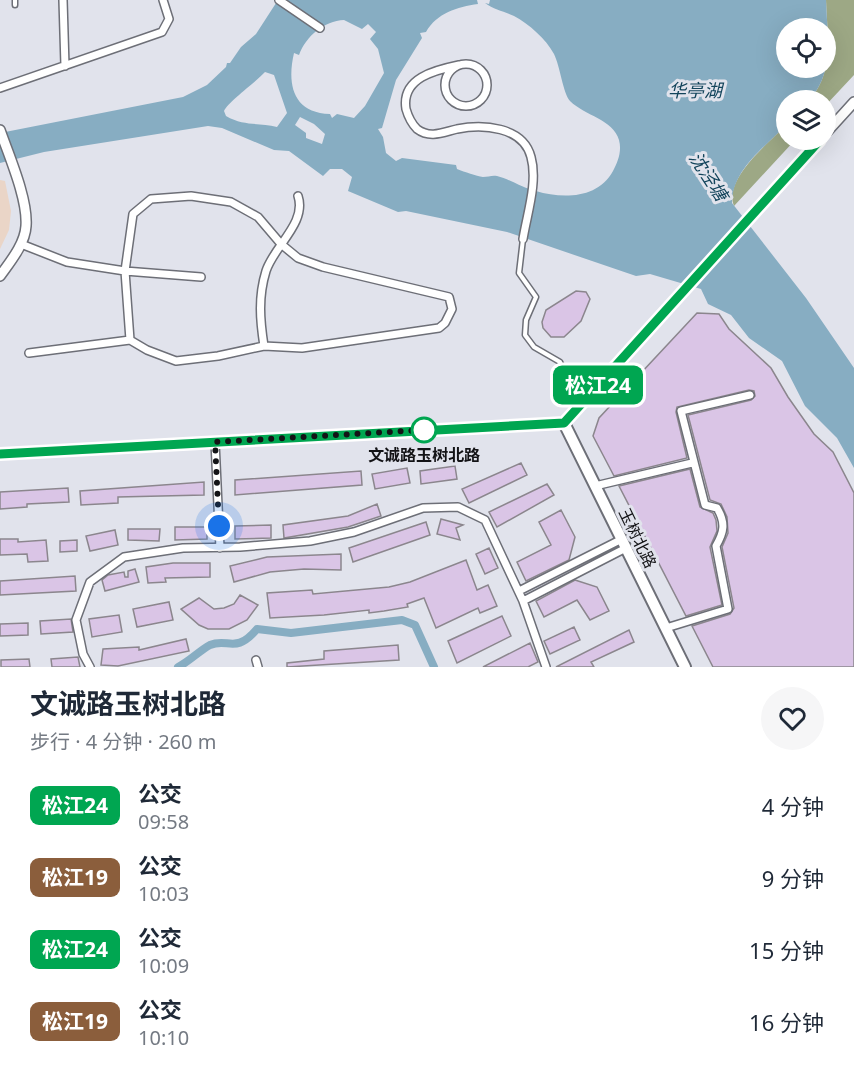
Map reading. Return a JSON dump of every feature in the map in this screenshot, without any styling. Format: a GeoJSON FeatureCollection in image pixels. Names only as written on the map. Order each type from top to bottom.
{"type":"FeatureCollection","features":[{"type":"Feature","properties":{"kind":"main road","name":"玉树北路"},"geometry":{"type":"LineString","coordinates":[[564,423],[685,667]]}},
{"type":"Feature","properties":{"kind":"street"},"geometry":{"type":"LineString","coordinates":[[63,0],[65,66]]}},
{"type":"Feature","properties":{"kind":"street"},"geometry":{"type":"LineString","coordinates":[[0,88],[162,32],[168,20],[163,0]]}},
{"type":"Feature","properties":{"kind":"street"},"geometry":{"type":"LineString","coordinates":[[279,0],[320,28]]}},
{"type":"Feature","properties":{"kind":"street"},"geometry":{"type":"LineString","coordinates":[[459,65],[448,74],[445,81],[447,95],[457,105],[471,106],[483,98],[487,86],[486,79],[478,68],[465,64],[459,65],[437,69],[417,79],[405,101],[410,120],[417,129],[428,134],[445,134],[479,126],[509,132],[526,147],[531,157],[531,190],[523,239]]}},
{"type":"Feature","properties":{"kind":"street"},"geometry":{"type":"LineString","coordinates":[[836,122],[854,102]]}},
{"type":"Feature","properties":{"kind":"street"},"geometry":{"type":"LineString","coordinates":[[0,130],[13,167],[27,226],[21,244],[0,276]]}},
{"type":"Feature","properties":{"kind":"street"},"geometry":{"type":"LineString","coordinates":[[0,454],[564,423],[811,150]]}},
{"type":"Feature","properties":{"kind":"street"},"geometry":{"type":"LineString","coordinates":[[29,353],[130,340],[147,350],[176,361],[218,356],[264,346],[302,348],[439,328],[445,323],[452,309],[448,297],[322,267],[298,258],[281,244],[258,216],[231,202],[191,196],[151,199],[133,214],[125,271],[130,340]]}},
{"type":"Feature","properties":{"kind":"street"},"geometry":{"type":"LineString","coordinates":[[264,346],[260,320],[260,296],[267,269],[300,215],[298,196]]}},
{"type":"Feature","properties":{"kind":"street"},"geometry":{"type":"LineString","coordinates":[[21,244],[67,262],[125,271],[201,277]]}},
{"type":"Feature","properties":{"kind":"street"},"geometry":{"type":"LineString","coordinates":[[666,628],[728,609],[716,546],[723,533],[723,518],[717,508],[705,505],[681,411],[750,395]]}},
{"type":"Feature","properties":{"kind":"street"},"geometry":{"type":"LineString","coordinates":[[215,442],[220,548]]}},
{"type":"Feature","properties":{"kind":"street"},"geometry":{"type":"LineString","coordinates":[[596,486],[693,463]]}},
{"type":"Feature","properties":{"kind":"street"},"geometry":{"type":"LineString","coordinates":[[90,667],[83,654],[76,620],[90,582],[124,557],[183,548],[220,548],[310,541],[354,532],[423,508],[459,507],[486,520],[519,591],[546,667]]}},
{"type":"Feature","properties":{"kind":"street"},"geometry":{"type":"LineString","coordinates":[[519,591],[624,544]]}},
{"type":"Feature","properties":{"kind":"street"},"geometry":{"type":"LineString","coordinates":[[523,601],[624,544]]}},
{"type":"Feature","properties":{"kind":"lane"},"geometry":{"type":"LineString","coordinates":[[523,239],[519,273],[536,297],[526,320],[525,335],[534,346],[560,362],[580,404]]}},
{"type":"Feature","properties":{"kind":"shaded area"},"geometry":{"type":"Polygon","coordinates":[[[0,180],[5,181],[11,211],[9,230],[0,249],[0,180]]]}},
{"type":"Feature","properties":{"kind":"green space"},"geometry":{"type":"Polygon","coordinates":[[[826,0],[854,0],[854,75],[836,94],[836,90],[816,90],[823,78],[836,78],[836,18],[827,18],[826,0]]]}},
{"type":"Feature","properties":{"kind":"green space"},"geometry":{"type":"Polygon","coordinates":[[[776,135],[776,150],[786,150],[734,206],[732,196],[735,184],[759,151],[776,135]]]}},
{"type":"Feature","properties":{"kind":"water","name":"华亭湖"},"geometry":{"type":"Polygon","coordinates":[[[278,0],[477,0],[478,4],[455,9],[436,20],[426,32],[420,33],[422,38],[396,80],[382,128],[378,129],[383,137],[386,153],[396,161],[402,158],[456,165],[457,169],[477,176],[497,176],[531,190],[568,196],[589,192],[598,187],[613,171],[620,148],[616,133],[605,122],[570,101],[565,92],[554,54],[542,37],[520,19],[485,3],[489,4],[490,0],[826,0],[827,18],[776,18],[776,78],[823,78],[816,90],[776,90],[776,135],[743,170],[733,191],[732,203],[806,298],[854,368],[854,468],[837,438],[805,406],[782,361],[749,338],[731,315],[708,304],[701,289],[650,274],[636,276],[507,232],[406,211],[398,212],[348,191],[352,177],[342,169],[330,169],[323,176],[289,151],[274,150],[222,128],[208,126],[44,152],[0,163],[0,133],[183,97],[207,85],[226,67],[227,63],[230,63],[241,47],[256,34],[278,0]],[[344,20],[330,23],[311,36],[299,55],[294,53],[292,64],[292,85],[300,102],[317,112],[330,114],[332,118],[337,114],[354,118],[365,106],[384,73],[378,49],[370,39],[376,32],[368,24],[362,29],[344,20]],[[265,72],[231,102],[224,111],[226,116],[240,122],[277,127],[287,113],[274,75],[265,72]],[[300,117],[295,125],[306,133],[306,138],[322,144],[325,134],[314,124],[300,117]]]}},
{"type":"Feature","properties":{"kind":"building"},"geometry":{"type":"Polygon","coordinates":[[[576,291],[586,292],[590,299],[581,321],[564,337],[551,337],[543,328],[542,322],[546,310],[576,291]]]}},
{"type":"Feature","properties":{"kind":"building"},"geometry":{"type":"Polygon","coordinates":[[[697,313],[719,314],[729,329],[771,368],[814,434],[833,452],[854,493],[854,667],[713,667],[692,626],[730,614],[734,608],[722,547],[728,533],[727,517],[721,504],[710,500],[688,415],[751,400],[755,396],[754,391],[749,390],[677,407],[676,412],[687,458],[614,476],[593,436],[599,418],[697,313]]]}},
{"type":"Feature","properties":{"kind":"building"},"geometry":{"type":"Polygon","coordinates":[[[521,463],[527,475],[469,503],[462,489],[521,463]]]}},
{"type":"Feature","properties":{"kind":"building"},"geometry":{"type":"Polygon","coordinates":[[[455,466],[457,479],[421,484],[420,471],[455,466]]]}},
{"type":"Feature","properties":{"kind":"building"},"geometry":{"type":"Polygon","coordinates":[[[407,468],[410,483],[375,489],[372,474],[407,468]]]}},
{"type":"Feature","properties":{"kind":"building"},"geometry":{"type":"Polygon","coordinates":[[[690,469],[700,507],[713,513],[716,520],[717,531],[710,547],[722,605],[686,616],[619,486],[690,469]]]}},
{"type":"Feature","properties":{"kind":"building"},"geometry":{"type":"Polygon","coordinates":[[[361,471],[362,485],[235,495],[235,480],[361,471]]]}},
{"type":"Feature","properties":{"kind":"building"},"geometry":{"type":"Polygon","coordinates":[[[204,482],[204,495],[118,497],[118,503],[81,505],[80,491],[204,482]]]}},
{"type":"Feature","properties":{"kind":"building"},"geometry":{"type":"Polygon","coordinates":[[[547,484],[554,495],[497,527],[489,512],[547,484]]]}},
{"type":"Feature","properties":{"kind":"building"},"geometry":{"type":"Polygon","coordinates":[[[68,488],[69,502],[27,504],[27,507],[0,509],[0,492],[68,488]]]}},
{"type":"Feature","properties":{"kind":"building"},"geometry":{"type":"Polygon","coordinates":[[[377,504],[381,516],[348,527],[284,538],[283,525],[348,516],[377,504]]]}},
{"type":"Feature","properties":{"kind":"building"},"geometry":{"type":"Polygon","coordinates":[[[561,510],[575,537],[569,560],[526,581],[517,562],[551,545],[539,522],[561,510]]]}},
{"type":"Feature","properties":{"kind":"building"},"geometry":{"type":"Polygon","coordinates":[[[441,519],[463,525],[456,528],[460,540],[437,534],[441,519]]]}},
{"type":"Feature","properties":{"kind":"building"},"geometry":{"type":"Polygon","coordinates":[[[426,522],[430,535],[353,562],[349,548],[426,522]]]}},
{"type":"Feature","properties":{"kind":"building"},"geometry":{"type":"Polygon","coordinates":[[[271,525],[271,538],[235,539],[235,526],[271,525]]]}},
{"type":"Feature","properties":{"kind":"building"},"geometry":{"type":"Polygon","coordinates":[[[175,527],[207,527],[207,539],[175,540],[175,527]]]}},
{"type":"Feature","properties":{"kind":"building"},"geometry":{"type":"Polygon","coordinates":[[[128,529],[160,529],[159,541],[128,540],[128,529]]]}},
{"type":"Feature","properties":{"kind":"building"},"geometry":{"type":"Polygon","coordinates":[[[115,530],[118,545],[90,551],[86,536],[115,530]]]}},
{"type":"Feature","properties":{"kind":"building"},"geometry":{"type":"Polygon","coordinates":[[[0,539],[18,539],[18,542],[46,540],[48,561],[28,562],[27,554],[0,555],[0,539]]]}},
{"type":"Feature","properties":{"kind":"building"},"geometry":{"type":"Polygon","coordinates":[[[77,540],[77,551],[60,552],[60,541],[77,540]]]}},
{"type":"Feature","properties":{"kind":"building"},"geometry":{"type":"Polygon","coordinates":[[[489,548],[498,568],[485,574],[476,554],[489,548]]]}},
{"type":"Feature","properties":{"kind":"building"},"geometry":{"type":"Polygon","coordinates":[[[341,554],[341,570],[304,569],[270,572],[234,582],[230,566],[267,557],[341,554]]]}},
{"type":"Feature","properties":{"kind":"building"},"geometry":{"type":"Polygon","coordinates":[[[466,560],[477,590],[488,585],[497,606],[480,613],[478,608],[436,628],[424,598],[407,604],[408,607],[369,613],[369,610],[270,618],[267,593],[312,590],[313,594],[389,587],[410,582],[466,560]]]}},
{"type":"Feature","properties":{"kind":"building"},"geometry":{"type":"Polygon","coordinates":[[[173,563],[210,563],[210,577],[165,578],[166,582],[148,583],[146,567],[173,563]]]}},
{"type":"Feature","properties":{"kind":"building"},"geometry":{"type":"Polygon","coordinates":[[[135,569],[139,582],[105,591],[102,580],[108,575],[124,572],[125,577],[128,577],[128,571],[135,569]]]}},
{"type":"Feature","properties":{"kind":"building"},"geometry":{"type":"Polygon","coordinates":[[[75,576],[76,591],[0,595],[0,581],[75,576]]]}},
{"type":"Feature","properties":{"kind":"building"},"geometry":{"type":"Polygon","coordinates":[[[575,580],[597,587],[609,611],[590,620],[577,600],[544,617],[536,601],[575,580]]]}},
{"type":"Feature","properties":{"kind":"building"},"geometry":{"type":"Polygon","coordinates":[[[240,595],[258,605],[247,620],[229,629],[208,629],[199,625],[181,609],[199,598],[214,609],[224,608],[234,604],[240,595]]]}},
{"type":"Feature","properties":{"kind":"building"},"geometry":{"type":"Polygon","coordinates":[[[169,602],[173,620],[137,627],[133,609],[169,602]]]}},
{"type":"Feature","properties":{"kind":"building"},"geometry":{"type":"Polygon","coordinates":[[[119,615],[122,632],[92,637],[89,619],[119,615]]]}},
{"type":"Feature","properties":{"kind":"building"},"geometry":{"type":"Polygon","coordinates":[[[502,616],[511,636],[457,663],[448,641],[502,616]]]}},
{"type":"Feature","properties":{"kind":"building"},"geometry":{"type":"Polygon","coordinates":[[[71,619],[73,632],[41,634],[40,621],[71,619]]]}},
{"type":"Feature","properties":{"kind":"building"},"geometry":{"type":"Polygon","coordinates":[[[28,623],[28,635],[0,636],[0,624],[28,623]]]}},
{"type":"Feature","properties":{"kind":"building"},"geometry":{"type":"Polygon","coordinates":[[[574,627],[580,640],[550,654],[544,641],[574,627]]]}},
{"type":"Feature","properties":{"kind":"building"},"geometry":{"type":"Polygon","coordinates":[[[629,630],[634,642],[591,662],[594,667],[556,667],[629,630]]]}},
{"type":"Feature","properties":{"kind":"building"},"geometry":{"type":"Polygon","coordinates":[[[186,639],[189,651],[118,666],[101,665],[103,649],[139,647],[139,650],[186,639]]]}},
{"type":"Feature","properties":{"kind":"building"},"geometry":{"type":"Polygon","coordinates":[[[530,643],[538,662],[528,667],[483,667],[530,643]]]}},
{"type":"Feature","properties":{"kind":"building"},"geometry":{"type":"Polygon","coordinates":[[[398,645],[399,660],[287,667],[287,663],[324,659],[324,651],[398,645]]]}},
{"type":"Feature","properties":{"kind":"building"},"geometry":{"type":"Polygon","coordinates":[[[78,657],[80,667],[52,667],[51,659],[78,657]]]}},
{"type":"Feature","properties":{"kind":"building"},"geometry":{"type":"Polygon","coordinates":[[[29,659],[30,667],[1,667],[1,660],[29,659]]]}},
{"type":"Feature","properties":{"kind":"waterway"},"geometry":{"type":"LineString","coordinates":[[178,667],[210,645],[243,641],[257,629],[291,633],[402,620],[415,625],[434,667]]}},
{"type":"Feature","properties":{"kind":"bus line","name":"松江24"},"geometry":{"type":"LineString","coordinates":[[0,454],[564,423],[811,150]]}},
{"type":"Feature","properties":{"kind":"place","name":"文诚路玉树北路"},"geometry":{"type":"Point","coordinates":[424,430]}},
{"type":"Feature","properties":{"kind":"route"},"geometry":{"type":"LineString","coordinates":[[219,526],[215,442],[424,430]]}},
{"type":"Feature","properties":{"kind":"water label","name":"沈泾塘"},"geometry":{"type":"Point","coordinates":[709,176]}}]}
